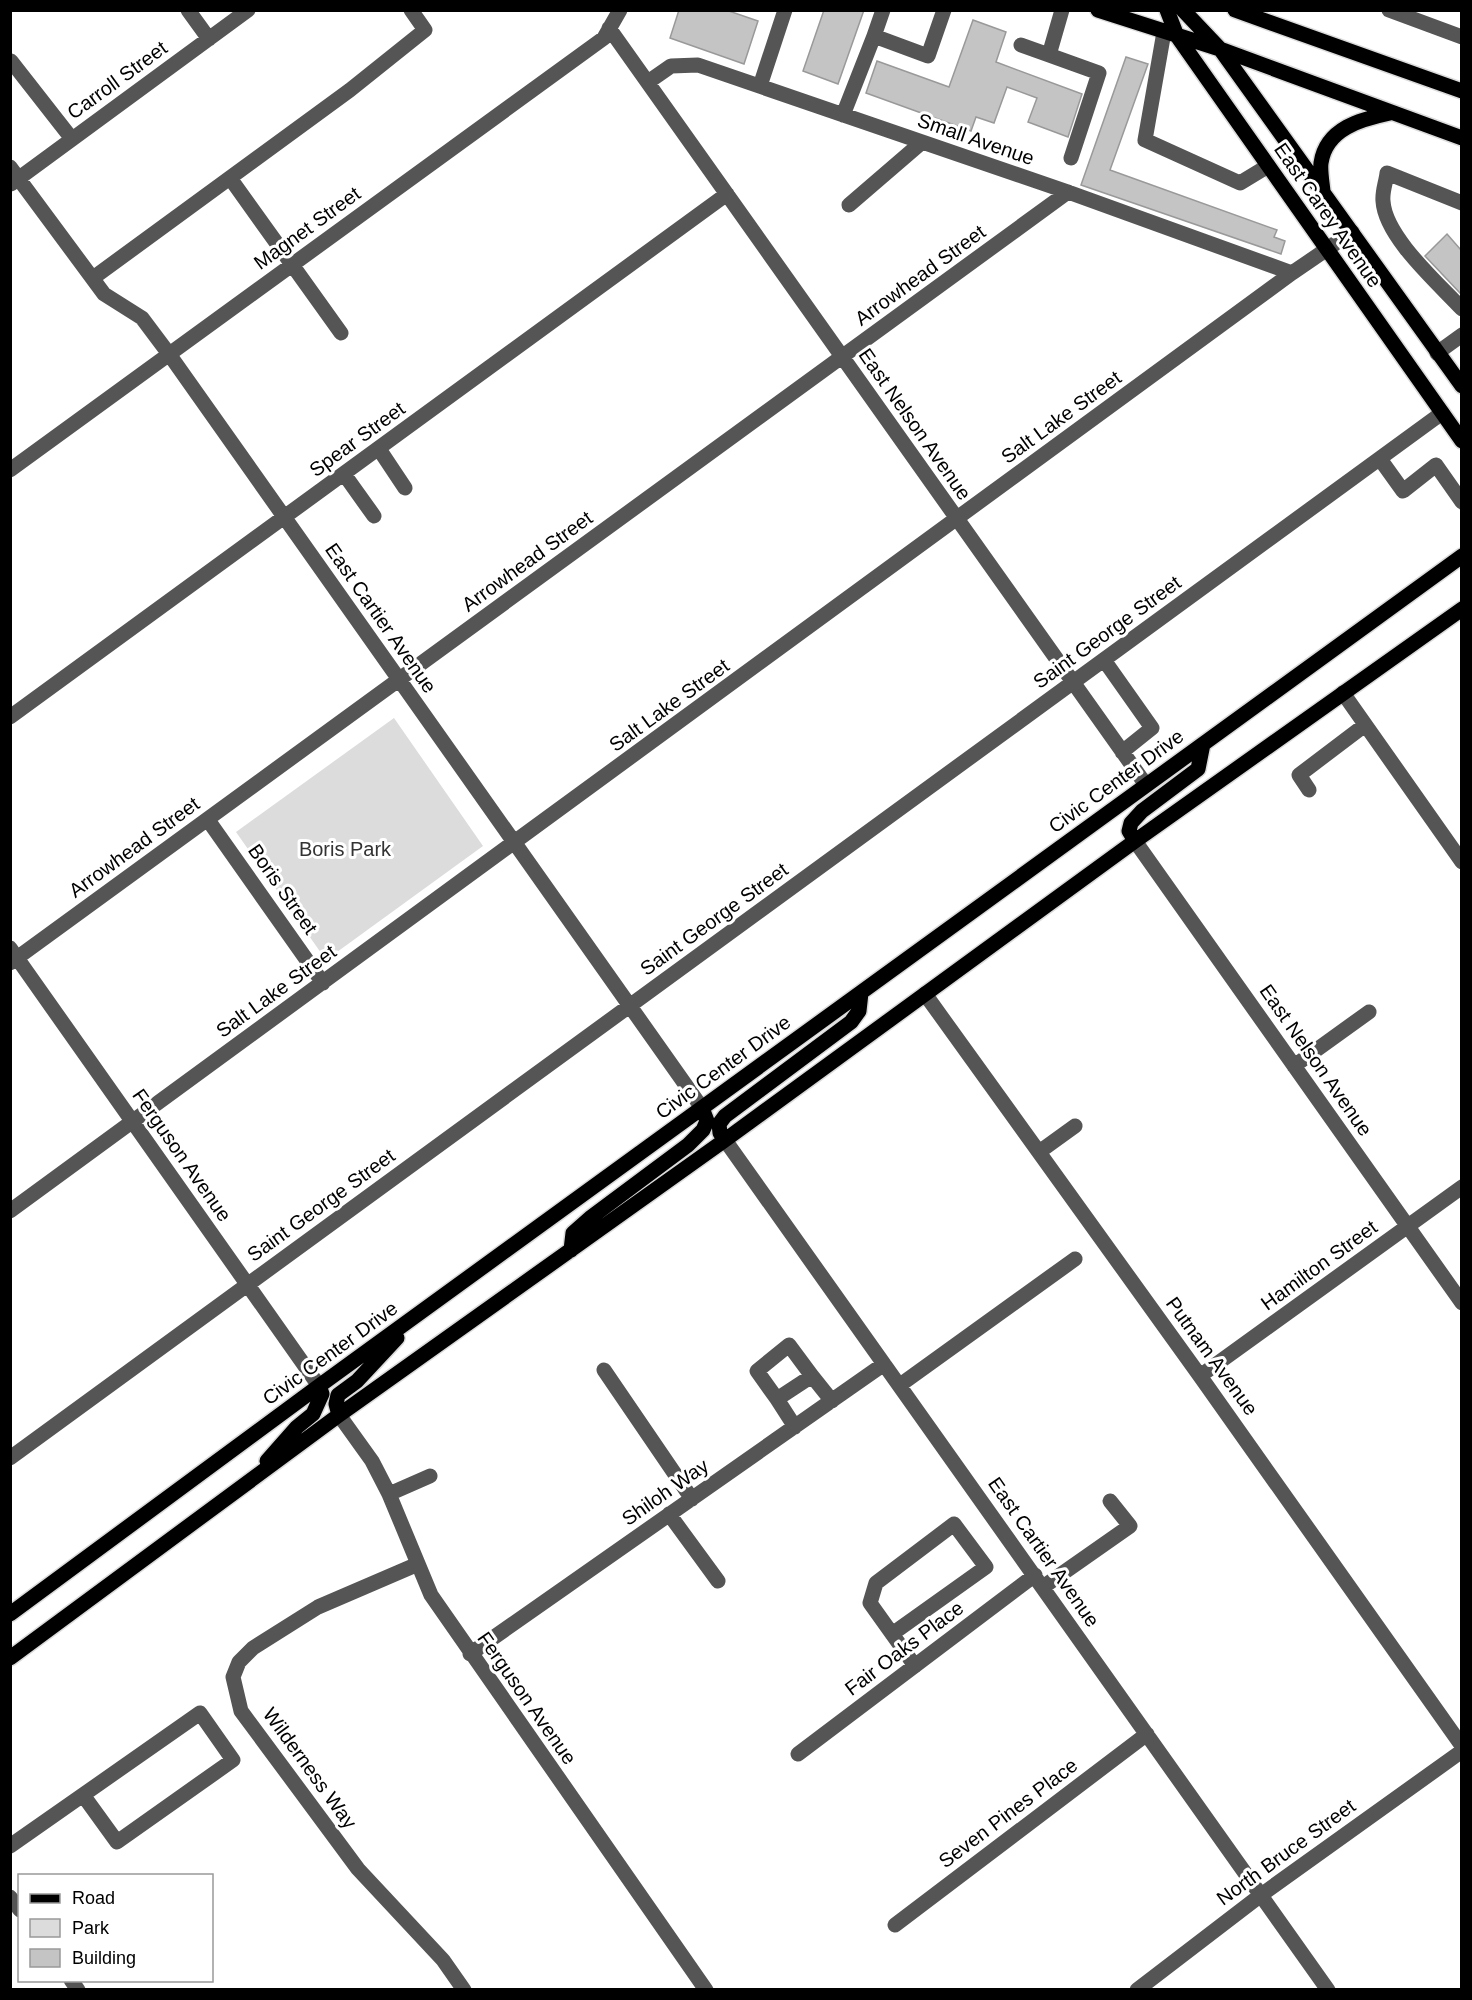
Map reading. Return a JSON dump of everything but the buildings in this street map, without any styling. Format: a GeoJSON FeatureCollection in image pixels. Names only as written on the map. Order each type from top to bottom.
{"type":"FeatureCollection","features":[{"type":"Feature","properties":{"kind":"main road"},"geometry":{"type":"LineString","coordinates":[[1098,10],[1220,49],[1461,138]]}},
{"type":"Feature","properties":{"kind":"main road","name":"East Carey Avenue"},"geometry":{"type":"LineString","coordinates":[[1167,10],[1170,34],[1268,166],[1461,441]]}},
{"type":"Feature","properties":{"kind":"main road","name":"East Carey Avenue"},"geometry":{"type":"LineString","coordinates":[[1183,10],[1220,49],[1461,386]]}},
{"type":"Feature","properties":{"kind":"main road"},"geometry":{"type":"LineString","coordinates":[[1235,10],[1461,90]]}},
{"type":"Feature","properties":{"kind":"main road"},"geometry":{"type":"LineString","coordinates":[[1323,191],[1321,162],[1334,137],[1348,125],[1392,112]]}},
{"type":"Feature","properties":{"kind":"main road","name":"Civic Center Drive"},"geometry":{"type":"LineString","coordinates":[[10,1614],[419,1313],[1461,556]]}},
{"type":"Feature","properties":{"kind":"main road"},"geometry":{"type":"LineString","coordinates":[[10,1658],[339,1415],[725,1140],[1135,841],[1461,609]]}},
{"type":"Feature","properties":{"kind":"main road"},"geometry":{"type":"LineString","coordinates":[[1135,841],[1129,831],[1131,823],[1142,811],[1198,769],[1203,744]]}},
{"type":"Feature","properties":{"kind":"main road"},"geometry":{"type":"LineString","coordinates":[[725,1140],[720,1133],[719,1124],[725,1116],[851,1022],[859,1011],[861,993]]}},
{"type":"Feature","properties":{"kind":"main road"},"geometry":{"type":"LineString","coordinates":[[571,1250],[573,1233],[688,1145],[703,1130],[707,1121],[702,1108]]}},
{"type":"Feature","properties":{"kind":"main road"},"geometry":{"type":"LineString","coordinates":[[339,1415],[336,1404],[338,1395],[357,1381],[419,1313]]}},
{"type":"Feature","properties":{"kind":"main road"},"geometry":{"type":"LineString","coordinates":[[247,1484],[297,1427],[313,1414],[322,1394],[319,1386]]}},
{"type":"Feature","properties":{"kind":"street"},"geometry":{"type":"LineString","coordinates":[[188,10],[209,39]]}},
{"type":"Feature","properties":{"kind":"street"},"geometry":{"type":"LineString","coordinates":[[93,278],[350,90],[425,30],[411,10]]}},
{"type":"Feature","properties":{"kind":"street","name":"Magnet Street"},"geometry":{"type":"LineString","coordinates":[[10,470],[604,38],[620,10]]}},
{"type":"Feature","properties":{"kind":"street"},"geometry":{"type":"LineString","coordinates":[[760,86],[785,10]]}},
{"type":"Feature","properties":{"kind":"street"},"geometry":{"type":"LineString","coordinates":[[843,115],[883,10]]}},
{"type":"Feature","properties":{"kind":"street"},"geometry":{"type":"LineString","coordinates":[[874,36],[928,56],[944,10]]}},
{"type":"Feature","properties":{"kind":"street"},"geometry":{"type":"LineString","coordinates":[[1049,55],[1062,10]]}},
{"type":"Feature","properties":{"kind":"street"},"geometry":{"type":"LineString","coordinates":[[1389,10],[1461,37]]}},
{"type":"Feature","properties":{"kind":"street","name":"Carroll Street"},"geometry":{"type":"LineString","coordinates":[[13,176],[72,139],[248,11]]}},
{"type":"Feature","properties":{"kind":"street","name":"East Nelson Avenue"},"geometry":{"type":"LineString","coordinates":[[609,28],[1146,785]]}},
{"type":"Feature","properties":{"kind":"street"},"geometry":{"type":"LineString","coordinates":[[1170,34],[1145,140],[1240,183],[1268,166]]}},
{"type":"Feature","properties":{"kind":"street"},"geometry":{"type":"LineString","coordinates":[[1021,45],[1099,73],[1071,158]]}},
{"type":"Feature","properties":{"kind":"street"},"geometry":{"type":"LineString","coordinates":[[11,61],[72,139]]}},
{"type":"Feature","properties":{"kind":"street","name":"Small Avenue"},"geometry":{"type":"LineString","coordinates":[[648,82],[671,66],[698,65],[1068,192],[1292,273]]}},
{"type":"Feature","properties":{"kind":"street"},"geometry":{"type":"LineString","coordinates":[[849,205],[921,143]]}},
{"type":"Feature","properties":{"kind":"street"},"geometry":{"type":"LineString","coordinates":[[1461,203],[1387,173],[1383,202],[1393,230],[1409,252],[1461,309]]}},
{"type":"Feature","properties":{"kind":"street","name":"East Cartier Avenue"},"geometry":{"type":"LineString","coordinates":[[13,176],[105,294],[142,318],[169,354],[702,1108]]}},
{"type":"Feature","properties":{"kind":"street"},"geometry":{"type":"LineString","coordinates":[[230,178],[341,333]]}},
{"type":"Feature","properties":{"kind":"street","name":"Arrowhead Street"},"geometry":{"type":"LineString","coordinates":[[13,957],[207,820],[1068,192]]}},
{"type":"Feature","properties":{"kind":"street","name":"Spear Street"},"geometry":{"type":"LineString","coordinates":[[10,717],[727,194]]}},
{"type":"Feature","properties":{"kind":"street","name":"Salt Lake Street"},"geometry":{"type":"LineString","coordinates":[[10,1211],[958,520],[1292,273],[1352,232]]}},
{"type":"Feature","properties":{"kind":"street"},"geometry":{"type":"LineString","coordinates":[[1437,353],[1461,335]]}},
{"type":"Feature","properties":{"kind":"street","name":"Saint George Street"},"geometry":{"type":"LineString","coordinates":[[10,1458],[1442,413]]}},
{"type":"Feature","properties":{"kind":"street"},"geometry":{"type":"LineString","coordinates":[[379,449],[405,488]]}},
{"type":"Feature","properties":{"kind":"street"},"geometry":{"type":"LineString","coordinates":[[1380,459],[1403,491],[1436,465],[1461,502]]}},
{"type":"Feature","properties":{"kind":"street"},"geometry":{"type":"LineString","coordinates":[[344,474],[374,516]]}},
{"type":"Feature","properties":{"kind":"street"},"geometry":{"type":"LineString","coordinates":[[1104,660],[1152,728],[1122,752]]}},
{"type":"Feature","properties":{"kind":"street"},"geometry":{"type":"LineString","coordinates":[[1343,693],[1461,862]]}},
{"type":"Feature","properties":{"kind":"street"},"geometry":{"type":"LineString","coordinates":[[1309,790],[1299,775],[1365,725]]}},
{"type":"Feature","properties":{"kind":"street","name":"Boris Street"},"geometry":{"type":"LineString","coordinates":[[207,820],[323,983]]}},
{"type":"Feature","properties":{"kind":"street","name":"East Nelson Avenue"},"geometry":{"type":"LineString","coordinates":[[1135,841],[1461,1304]]}},
{"type":"Feature","properties":{"kind":"street","name":"Ferguson Avenue"},"geometry":{"type":"LineString","coordinates":[[13,957],[133,1122],[319,1386]]}},
{"type":"Feature","properties":{"kind":"street","name":"Putnam Avenue"},"geometry":{"type":"LineString","coordinates":[[924,994],[1200,1376],[1461,1746]]}},
{"type":"Feature","properties":{"kind":"street"},"geometry":{"type":"LineString","coordinates":[[1294,1066],[1369,1012]]}},
{"type":"Feature","properties":{"kind":"street"},"geometry":{"type":"LineString","coordinates":[[1039,1152],[1075,1126]]}},
{"type":"Feature","properties":{"kind":"street","name":"East Cartier Avenue"},"geometry":{"type":"LineString","coordinates":[[725,1140],[1328,1989]]}},
{"type":"Feature","properties":{"kind":"street","name":"Hamilton Street"},"geometry":{"type":"LineString","coordinates":[[1200,1376],[1461,1187]]}},
{"type":"Feature","properties":{"kind":"street"},"geometry":{"type":"LineString","coordinates":[[900,1385],[1075,1259]]}},
{"type":"Feature","properties":{"kind":"street"},"geometry":{"type":"LineString","coordinates":[[795,1426],[757,1371],[789,1345],[832,1401]]}},
{"type":"Feature","properties":{"kind":"street","name":"Shiloh Way"},"geometry":{"type":"LineString","coordinates":[[470,1654],[885,1364]]}},
{"type":"Feature","properties":{"kind":"street"},"geometry":{"type":"LineString","coordinates":[[604,1370],[692,1498]]}},
{"type":"Feature","properties":{"kind":"street"},"geometry":{"type":"LineString","coordinates":[[777,1400],[812,1376]]}},
{"type":"Feature","properties":{"kind":"street","name":"Ferguson Avenue"},"geometry":{"type":"LineString","coordinates":[[339,1415],[372,1461],[389,1494],[431,1595],[706,1989]]}},
{"type":"Feature","properties":{"kind":"street"},"geometry":{"type":"LineString","coordinates":[[389,1494],[430,1476]]}},
{"type":"Feature","properties":{"kind":"street","name":"Fair Oaks Place"},"geometry":{"type":"LineString","coordinates":[[798,1754],[915,1666],[1039,1581],[1130,1526],[1110,1501]]}},
{"type":"Feature","properties":{"kind":"street"},"geometry":{"type":"LineString","coordinates":[[669,1515],[718,1581]]}},
{"type":"Feature","properties":{"kind":"street"},"geometry":{"type":"LineString","coordinates":[[892,1634],[986,1567],[954,1524],[876,1583],[870,1603],[892,1634],[915,1666]]}},
{"type":"Feature","properties":{"kind":"street","name":"Wilderness Way"},"geometry":{"type":"LineString","coordinates":[[418,1564],[318,1606],[253,1648],[239,1662],[233,1677],[241,1710],[358,1869],[443,1960],[464,1989]]}},
{"type":"Feature","properties":{"kind":"street"},"geometry":{"type":"LineString","coordinates":[[10,1845],[200,1713],[233,1760],[117,1842],[83,1795]]}},
{"type":"Feature","properties":{"kind":"street","name":"Seven Pines Place"},"geometry":{"type":"LineString","coordinates":[[895,1925],[1147,1734]]}},
{"type":"Feature","properties":{"kind":"street","name":"North Bruce Street"},"geometry":{"type":"LineString","coordinates":[[1137,1989],[1261,1895],[1461,1751]]}},
{"type":"Feature","properties":{"kind":"green space","name":"Boris Park"},"geometry":{"type":"Polygon","coordinates":[[[394,718],[483,846],[326,960],[236,832],[394,718]]]}}]}
